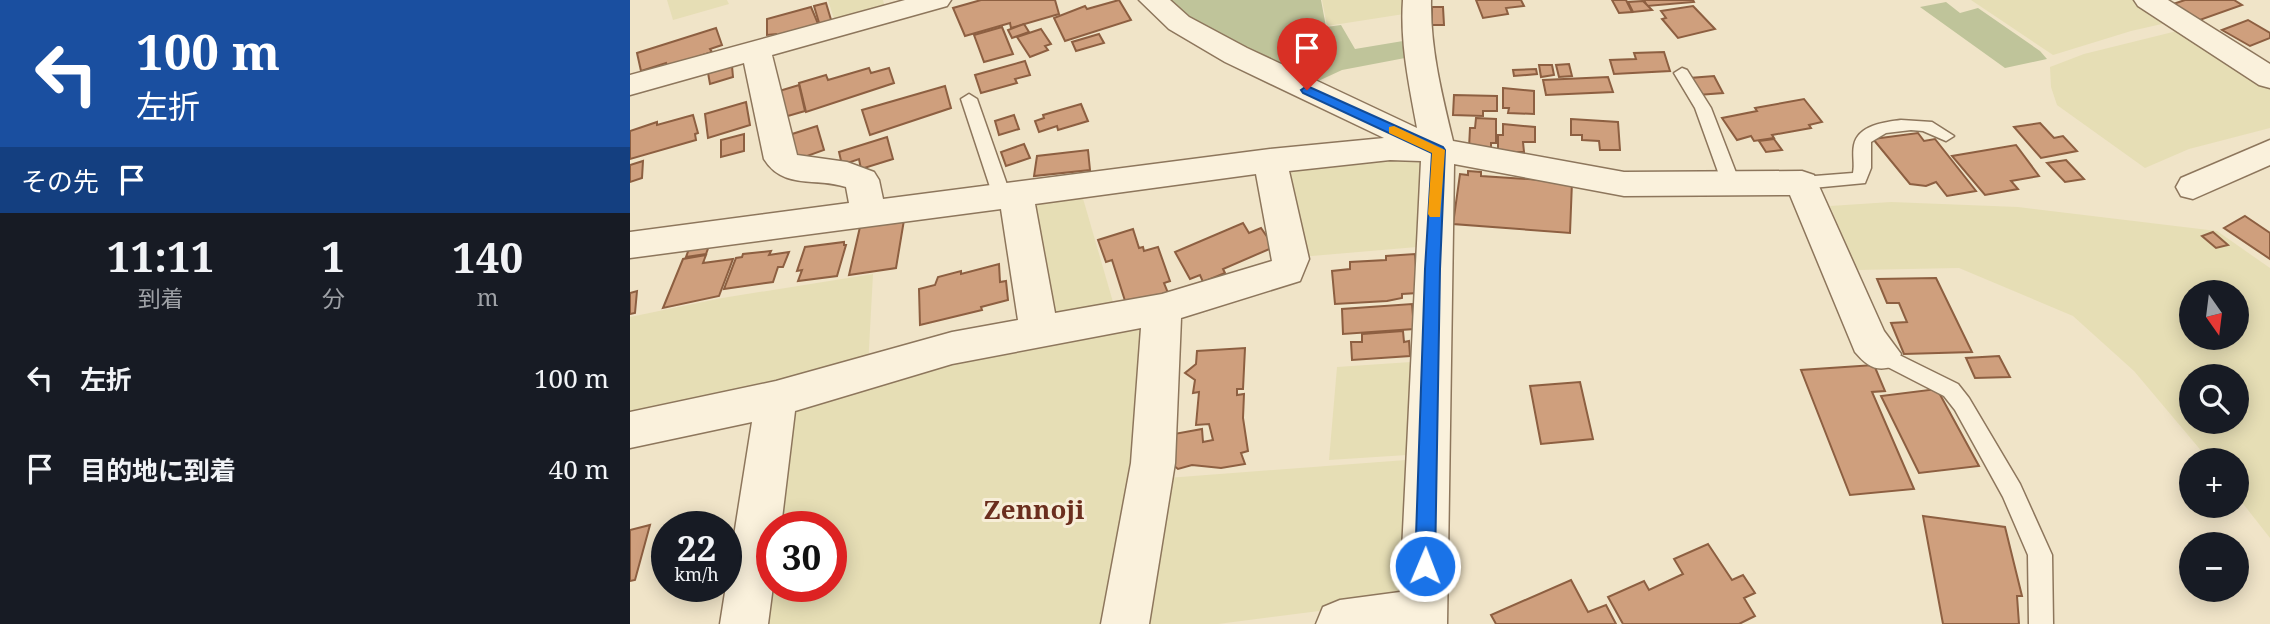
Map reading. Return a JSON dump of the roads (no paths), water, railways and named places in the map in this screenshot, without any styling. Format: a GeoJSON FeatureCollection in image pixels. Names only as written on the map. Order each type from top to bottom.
{"type":"FeatureCollection","features":[{"type":"Feature","properties":{"kind":"street"},"geometry":{"type":"LineString","coordinates":[[630,85],[937,0]]}},
{"type":"Feature","properties":{"kind":"street"},"geometry":{"type":"LineString","coordinates":[[1153,0],[1179,23],[1236,55],[1438,150]]}},
{"type":"Feature","properties":{"kind":"street"},"geometry":{"type":"LineString","coordinates":[[1340,624],[1424,619],[1432,269],[1438,150],[1421,69],[1416,22],[1417,0]]}},
{"type":"Feature","properties":{"kind":"street"},"geometry":{"type":"LineString","coordinates":[[2148,0],[2270,78]]}},
{"type":"Feature","properties":{"kind":"street"},"geometry":{"type":"LineString","coordinates":[[755,50],[781,159],[788,167],[847,174],[862,180],[868,214]]}},
{"type":"Feature","properties":{"kind":"street"},"geometry":{"type":"LineString","coordinates":[[630,245],[1270,161],[1390,149],[1438,150],[1624,184],[1802,183],[1869,341],[1881,354]]}},
{"type":"Feature","properties":{"kind":"street"},"geometry":{"type":"LineString","coordinates":[[2193,187],[2270,151]]}},
{"type":"Feature","properties":{"kind":"street"},"geometry":{"type":"LineString","coordinates":[[630,430],[776,399],[952,348],[1162,309],[1287,271],[1291,259],[1270,161]]}},
{"type":"Feature","properties":{"kind":"street"},"geometry":{"type":"LineString","coordinates":[[1009,195],[1039,332]]}},
{"type":"Feature","properties":{"kind":"street"},"geometry":{"type":"LineString","coordinates":[[1125,624],[1153,463],[1162,309]]}},
{"type":"Feature","properties":{"kind":"street"},"geometry":{"type":"LineString","coordinates":[[744,624],[776,399]]}},
{"type":"Feature","properties":{"kind":"lane"},"geometry":{"type":"LineString","coordinates":[[1682,73],[1703,108],[1731,183]]}},
{"type":"Feature","properties":{"kind":"lane"},"geometry":{"type":"LineString","coordinates":[[969,99],[1009,195]]}},
{"type":"Feature","properties":{"kind":"lane"},"geometry":{"type":"LineString","coordinates":[[1802,183],[1859,179],[1865,169],[1862,150],[1864,138],[1871,132],[1924,125],[1946,136]]}},
{"type":"Feature","properties":{"kind":"lane"},"geometry":{"type":"LineString","coordinates":[[1881,354],[1951,390],[1962,404],[2012,491],[2040,555],[2041,624]]}},
{"type":"Feature","properties":{"kind":"district","name":"Zennoji"},"geometry":{"type":"Point","coordinates":[1034,510]}}]}
